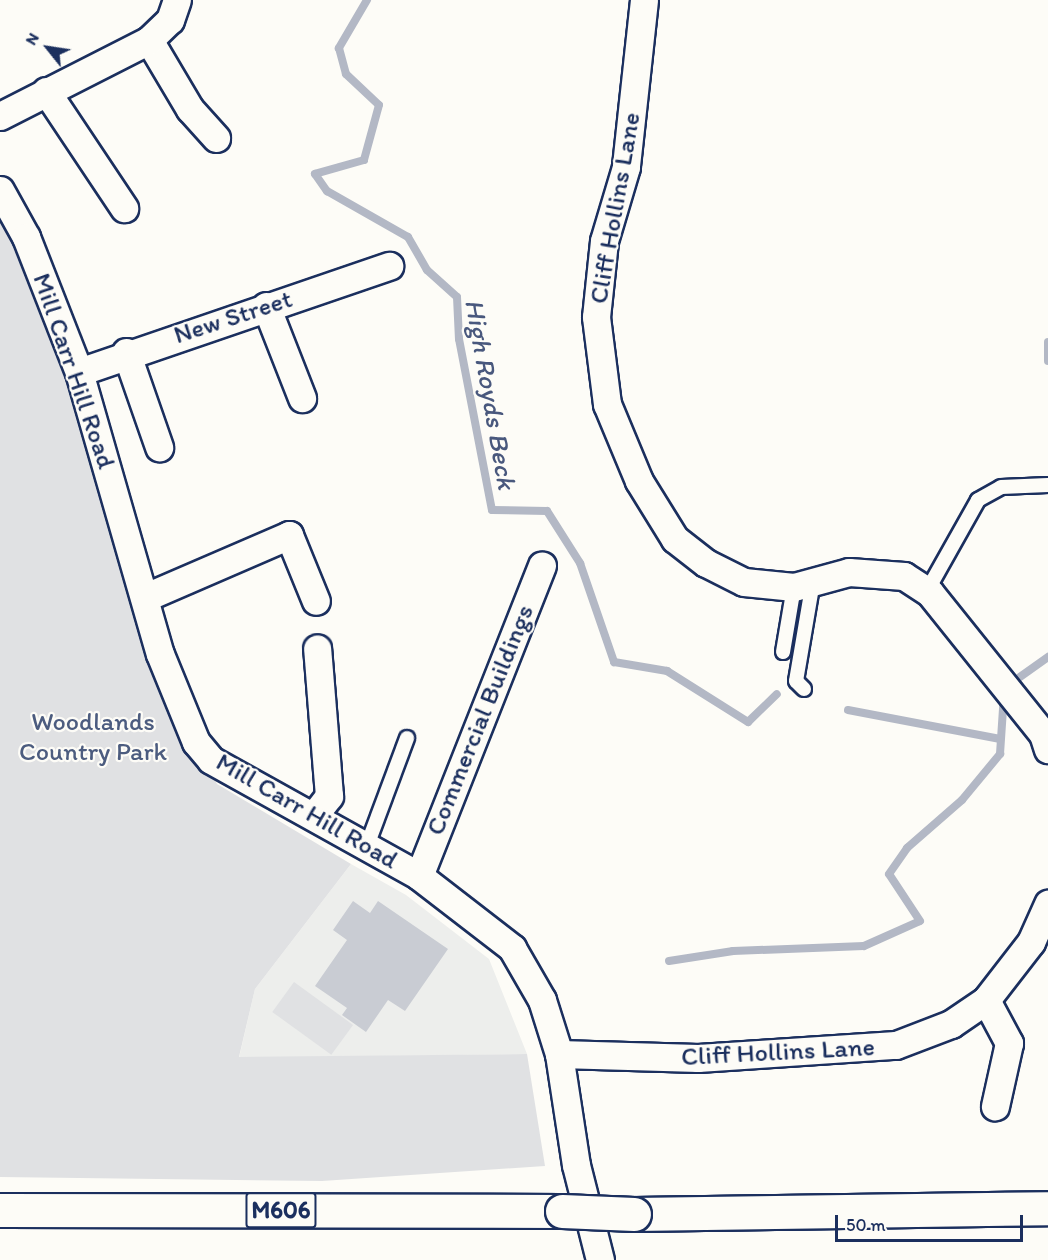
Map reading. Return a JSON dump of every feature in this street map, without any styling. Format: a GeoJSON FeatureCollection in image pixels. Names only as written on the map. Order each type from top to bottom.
{"type":"FeatureCollection","features":[{"type":"Feature","properties":{"kind":"highway","name":"M606"},"geometry":{"type":"LineString","coordinates":[[0,1210],[562,1211],[634,1214],[1048,1208]]}},
{"type":"Feature","properties":{"kind":"street"},"geometry":{"type":"LineString","coordinates":[[0,116],[149,40],[170,20],[177,0]]}},
{"type":"Feature","properties":{"kind":"street","name":"Cliff Hollins Lane"},"geometry":{"type":"LineString","coordinates":[[644,0],[626,167],[604,241],[596,317],[607,404],[639,481],[675,539],[706,563],[744,582],[803,584],[849,572],[904,576],[927,591],[1001,679],[1046,741]]}},
{"type":"Feature","properties":{"kind":"street"},"geometry":{"type":"LineString","coordinates":[[149,40],[190,109],[216,138]]}},
{"type":"Feature","properties":{"kind":"street"},"geometry":{"type":"LineString","coordinates":[[46,91],[124,208]]}},
{"type":"Feature","properties":{"kind":"street","name":"Mill Carr Hill Road"},"geometry":{"type":"LineString","coordinates":[[0,190],[26,237],[79,372],[146,597],[160,654],[196,742],[211,760],[368,843],[419,876],[512,948],[542,1000],[559,1054],[576,1166],[600,1260]]}},
{"type":"Feature","properties":{"kind":"street","name":"New Street"},"geometry":{"type":"LineString","coordinates":[[79,372],[126,352],[389,266]]}},
{"type":"Feature","properties":{"kind":"street"},"geometry":{"type":"LineString","coordinates":[[266,306],[302,398]]}},
{"type":"Feature","properties":{"kind":"street"},"geometry":{"type":"LineString","coordinates":[[126,352],[159,447]]}},
{"type":"Feature","properties":{"kind":"street"},"geometry":{"type":"LineString","coordinates":[[146,597],[289,535],[316,601]]}},
{"type":"Feature","properties":{"kind":"street","name":"Commercial Buildings"},"geometry":{"type":"LineString","coordinates":[[419,876],[542,565]]}},
{"type":"Feature","properties":{"kind":"street"},"geometry":{"type":"LineString","coordinates":[[315,814],[329,796],[317,648]]}},
{"type":"Feature","properties":{"kind":"street","name":"Cliff Hollins Lane"},"geometry":{"type":"LineString","coordinates":[[559,1054],[698,1058],[896,1045],[951,1024],[986,1000],[1031,942],[1048,903]]}},
{"type":"Feature","properties":{"kind":"street"},"geometry":{"type":"LineString","coordinates":[[986,1000],[1009,1043],[995,1106]]}},
{"type":"Feature","properties":{"kind":"lane"},"geometry":{"type":"LineString","coordinates":[[927,591],[978,500],[1001,487],[1048,485]]}},
{"type":"Feature","properties":{"kind":"lane"},"geometry":{"type":"LineString","coordinates":[[783,652],[803,584]]}},
{"type":"Feature","properties":{"kind":"lane"},"geometry":{"type":"LineString","coordinates":[[803,584],[796,681],[804,689]]}},
{"type":"Feature","properties":{"kind":"lane"},"geometry":{"type":"LineString","coordinates":[[368,843],[407,738]]}},
{"type":"Feature","properties":{"kind":"shaded area"},"geometry":{"type":"Polygon","coordinates":[[[351,864],[406,895],[489,959],[527,1054],[239,1058],[255,989],[351,864]]]}},
{"type":"Feature","properties":{"kind":"green space","name":"Woodlands Country Park"},"geometry":{"type":"Polygon","coordinates":[[[0,190],[196,742],[217,784],[351,864],[255,989],[239,1057],[527,1054],[545,1166],[322,1181],[0,1177],[0,190]]]}},
{"type":"Feature","properties":{"kind":"green space"},"geometry":{"type":"Polygon","coordinates":[[[294,982],[353,1025],[331,1055],[272,1012],[294,982]]]}},
{"type":"Feature","properties":{"kind":"building"},"geometry":{"type":"Polygon","coordinates":[[[353,901],[370,913],[378,901],[448,949],[405,1011],[388,1000],[366,1032],[342,1015],[347,1008],[315,986],[347,940],[333,930],[353,901]]]}},
{"type":"Feature","properties":{"kind":"waterway","name":"High Royds Beck"},"geometry":{"type":"LineString","coordinates":[[367,0],[339,48],[346,74],[379,105],[364,160],[315,174],[327,191],[408,237],[427,270],[457,297],[459,339],[492,510],[547,511],[580,563],[614,662],[667,671],[748,722],[777,694]]}},
{"type":"Feature","properties":{"kind":"waterway"},"geometry":{"type":"LineString","coordinates":[[1048,342],[1048,361]]}},
{"type":"Feature","properties":{"kind":"waterway"},"geometry":{"type":"LineString","coordinates":[[1010,684],[1048,657]]}},
{"type":"Feature","properties":{"kind":"waterway"},"geometry":{"type":"LineString","coordinates":[[669,961],[733,951],[864,946],[920,921],[889,874],[907,848],[962,800],[1000,754],[1004,694]]}},
{"type":"Feature","properties":{"kind":"waterway","name":"High Royds Beck"},"geometry":{"type":"LineString","coordinates":[[848,710],[1000,739]]}}]}
